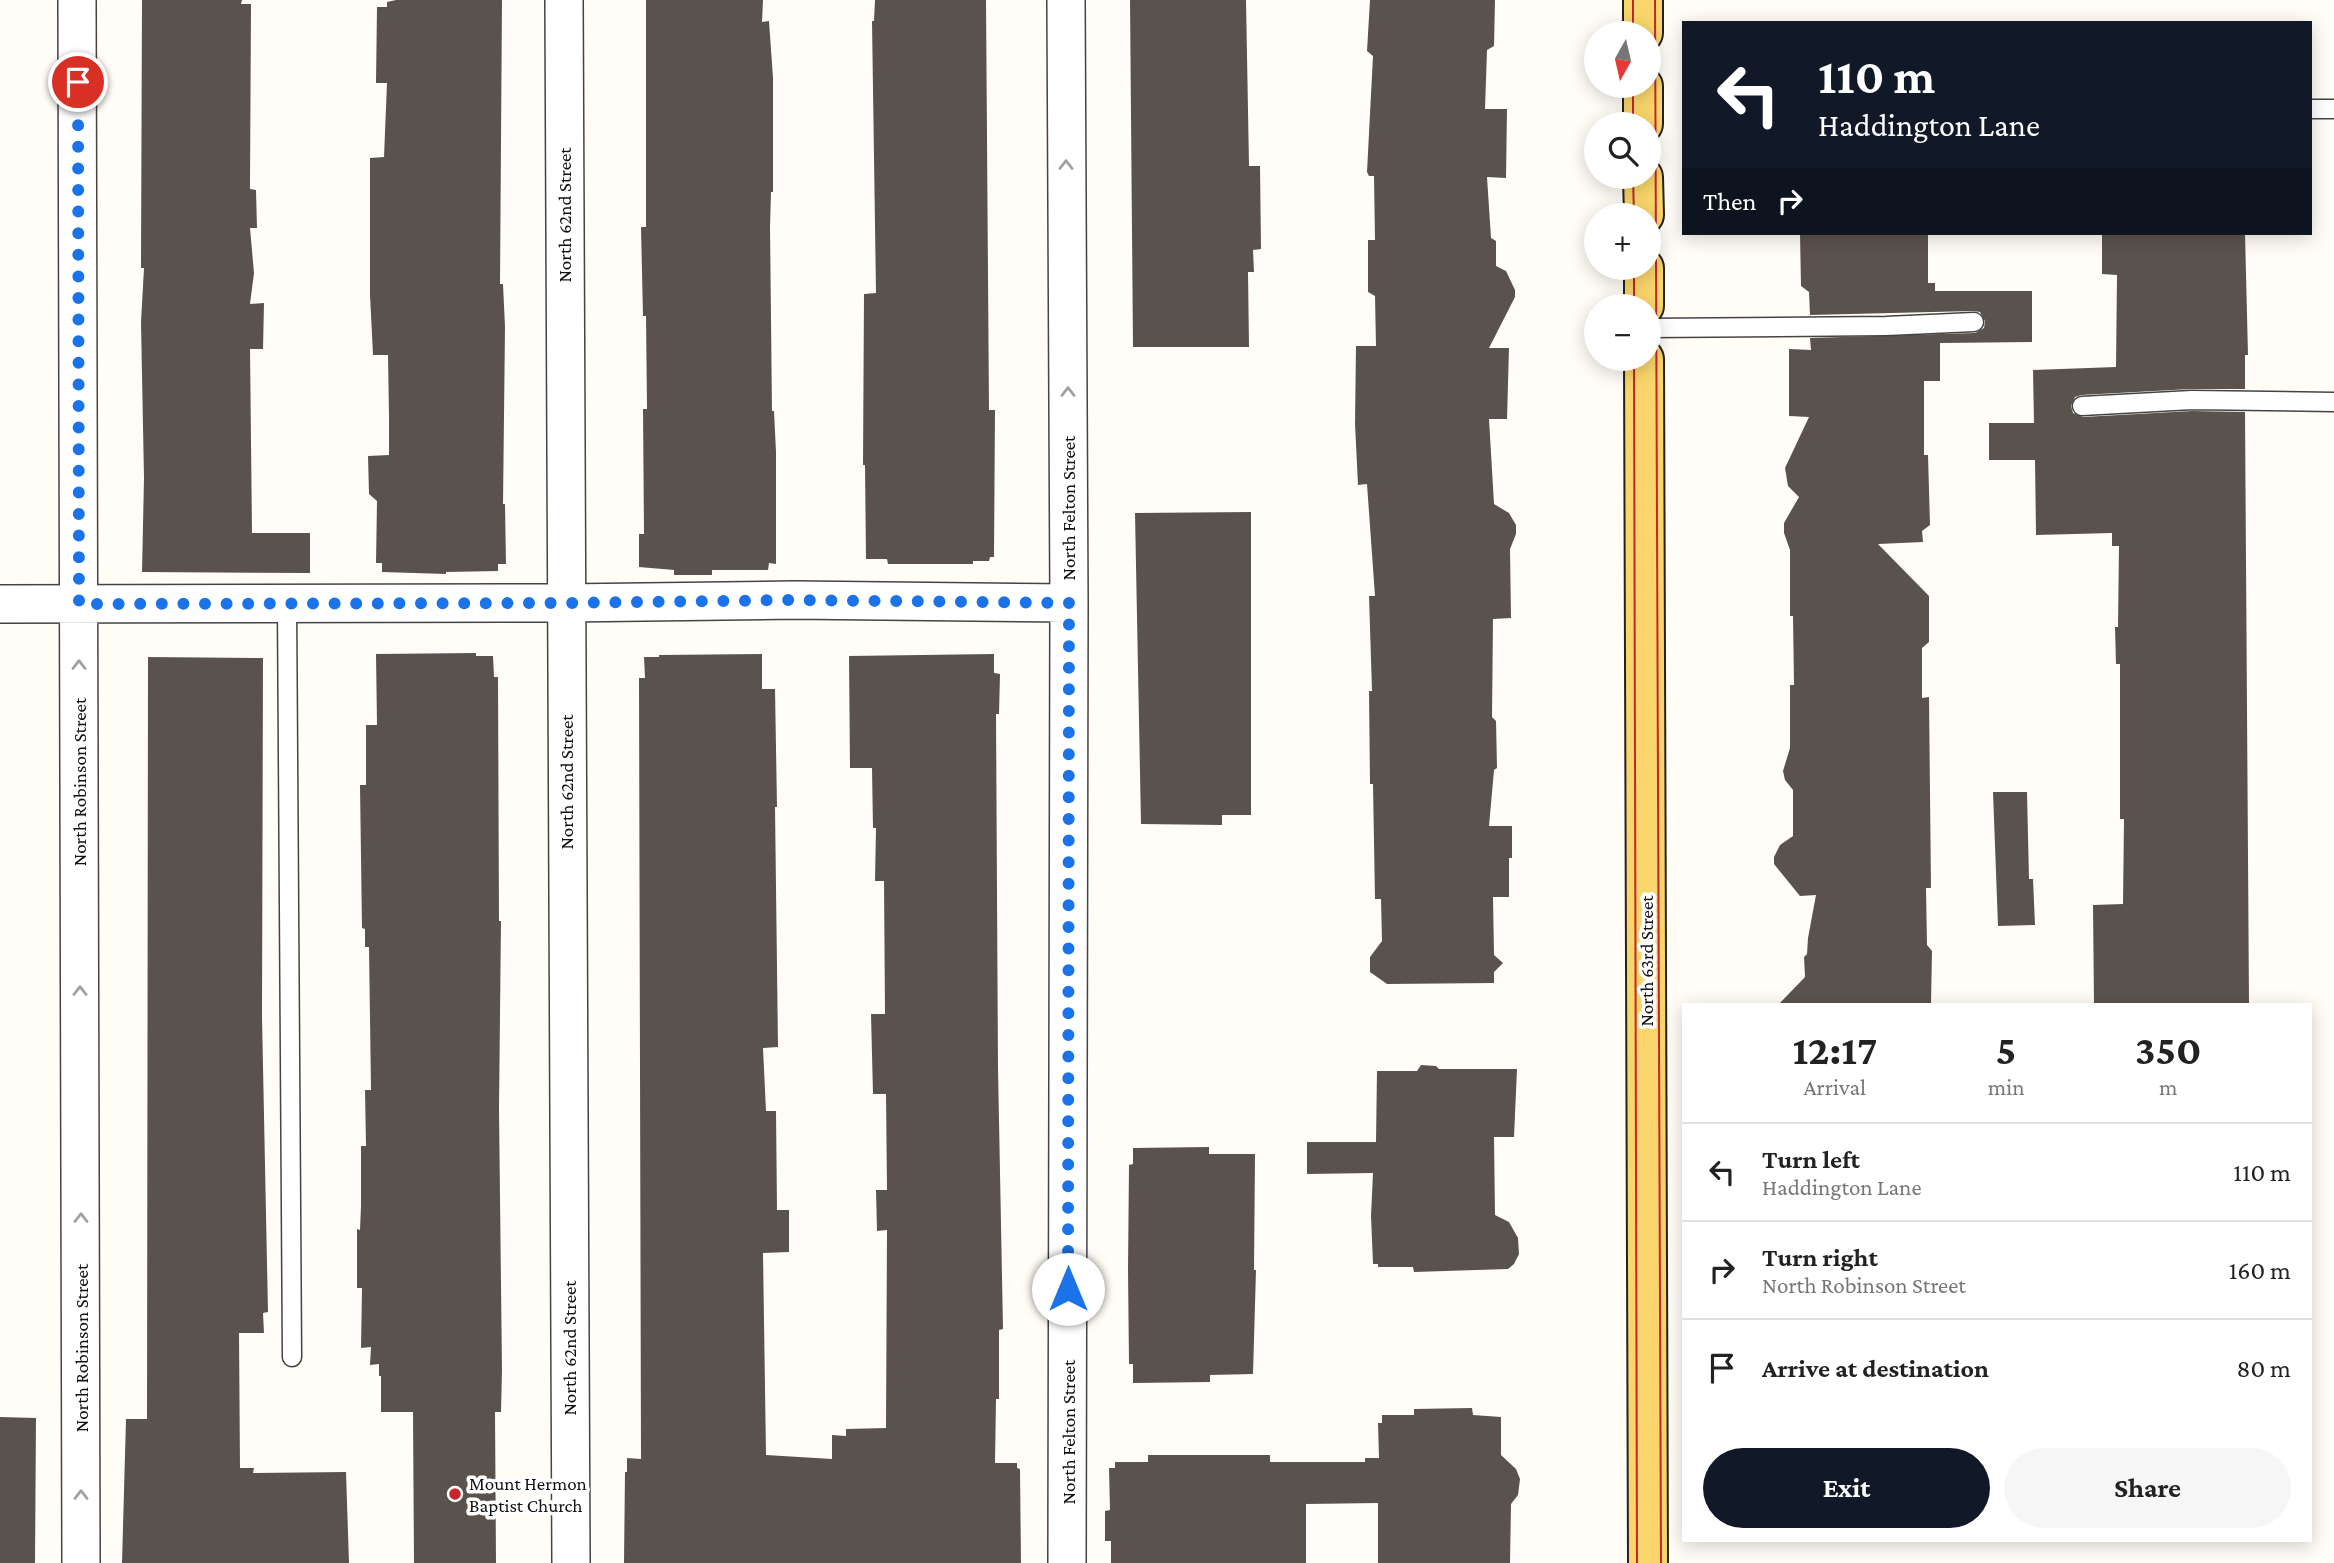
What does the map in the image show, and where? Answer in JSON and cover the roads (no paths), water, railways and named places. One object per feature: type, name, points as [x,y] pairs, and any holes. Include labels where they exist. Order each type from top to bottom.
[{"type":"main road","points":[[1643,0],[1643,21]]},
{"type":"main road","name":"North 63rd Street","points":[[1644,371],[1648,1563]]},
{"type":"street","name":"North Robinson Street","points":[[77,0],[82,1563]]},
{"type":"street","name":"North 62nd Street","points":[[564,0],[571,1563]]},
{"type":"street","name":"North Felton Street","points":[[1066,0],[1069,603],[1067,1563]]},
{"type":"street","points":[[0,604],[794,600],[1069,603]]},
{"type":"lane","points":[[2312,109],[2334,109]]},
{"type":"lane","points":[[1661,328],[1886,326],[1974,322]]},
{"type":"lane","points":[[2082,406],[2192,400],[2334,402]]},
{"type":"lane","points":[[287,603],[292,1357]]},
{"type":"tram line","points":[[1633,0],[1633,21]]},
{"type":"tram line","points":[[1655,0],[1661,1563]]},
{"type":"tram line","points":[[1633,98],[1633,112]]},
{"type":"tram line","points":[[1633,189],[1634,203]]},
{"type":"tram line","points":[[1634,280],[1634,294]]},
{"type":"tram line","points":[[1634,371],[1637,1563]]},
{"type":"place","name":"Mount Hermon Baptist Church","points":[[455,1494]]}]
